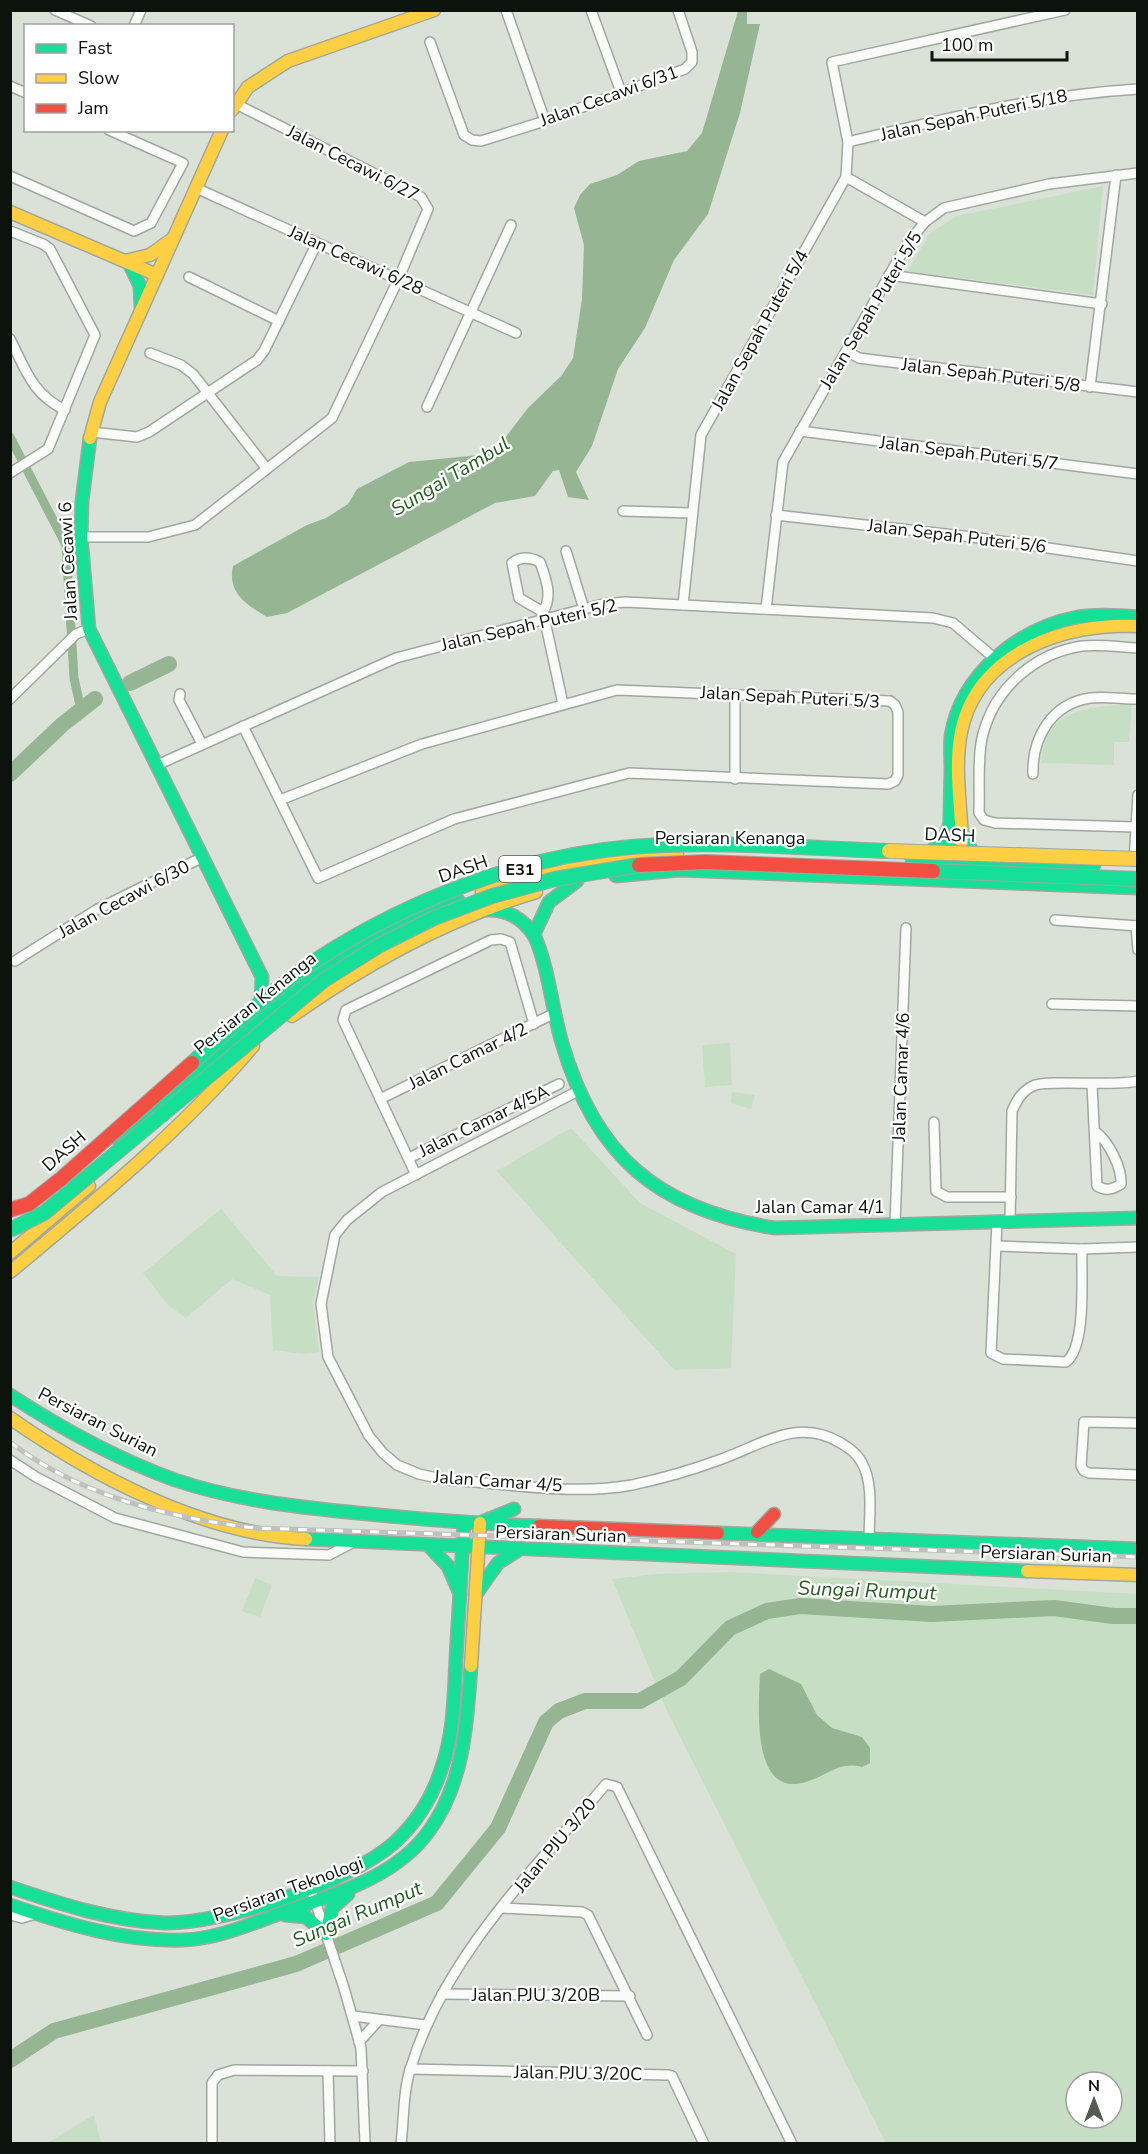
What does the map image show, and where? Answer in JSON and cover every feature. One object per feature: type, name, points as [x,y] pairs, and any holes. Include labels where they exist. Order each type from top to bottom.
[{"type":"main road","points":[[234,107],[248,87],[288,61],[434,10]]},
{"type":"main road","name":"Jalan Cecawi 6","points":[[221,132],[106,386],[91,432],[84,473],[81,537],[89,629],[262,977]]},
{"type":"main road","points":[[10,212],[157,275]]},
{"type":"main road","points":[[127,262],[156,253],[176,232]]},
{"type":"main road","points":[[127,262],[140,286],[139,314]]},
{"type":"main road","points":[[956,864],[961,732],[977,695],[998,661],[1013,642],[1041,628],[1072,619],[1098,615],[1137,616]]},
{"type":"main road","points":[[998,661],[1059,633],[1098,624],[1137,626]]},
{"type":"main road","points":[[857,857],[928,853],[939,848],[956,829]]},
{"type":"main road","points":[[956,829],[972,851],[1029,864]]},
{"type":"main road","name":"DASH","points":[[10,1210],[29,1204],[62,1178],[250,1011],[317,960],[372,927],[424,901],[485,879],[557,859],[630,847],[726,845],[1137,868]]},
{"type":"main road","name":"Persiaran Kenanga","points":[[10,1234],[312,978],[357,947],[423,913],[515,880],[573,866],[690,853],[857,857],[956,864],[1137,868]]},
{"type":"main road","name":"DASH","points":[[10,1230],[44,1213],[324,980],[380,945],[434,918],[492,897],[555,879],[623,867],[705,862],[1137,868]]},
{"type":"main road","points":[[782,873],[856,871],[936,873],[956,864]]},
{"type":"main road","points":[[956,864],[970,875],[1082,880],[1121,887]]},
{"type":"main road","name":"Persiaran Kenanga","points":[[10,1253],[253,1046],[309,1004],[370,964],[442,927],[482,910],[577,881],[679,870],[1137,888]]},
{"type":"main road","points":[[482,910],[495,909],[510,912],[534,934],[547,902],[557,892],[577,881]]},
{"type":"main road","name":"Jalan Camar 4/1","points":[[534,934],[578,1091],[603,1137],[634,1170],[665,1194],[695,1209],[730,1221],[775,1228],[1137,1218]]},
{"type":"main road","points":[[255,1025],[262,1002],[262,977],[285,985],[312,978]]},
{"type":"main road","points":[[10,1272],[133,1169],[228,1078],[253,1046]]},
{"type":"main road","points":[[10,1389],[27,1407]]},
{"type":"main road","name":"Persiaran Surian","points":[[10,1395],[27,1407],[113,1454],[176,1480],[267,1504],[464,1523],[757,1532],[869,1540],[1137,1549]]},
{"type":"main road","name":"Persiaran Surian","points":[[10,1418],[38,1438],[160,1501],[243,1530],[277,1538],[478,1549],[1137,1575]]},
{"type":"main road","points":[[480,1523],[514,1509]]},
{"type":"main road","points":[[757,1532],[774,1514]]},
{"type":"main road","name":"Persiaran Teknologi","points":[[10,1905],[89,1929],[162,1940],[209,1936],[267,1918],[313,1895],[360,1869],[402,1838],[418,1818],[436,1785],[452,1730],[464,1523]]},
{"type":"main road","name":"Persiaran Teknologi","points":[[10,1887],[90,1912],[160,1922],[185,1923],[358,1886],[393,1867],[414,1850],[433,1827],[451,1794],[466,1730],[480,1523]]},
{"type":"main road","points":[[427,1545],[441,1554],[451,1567],[460,1594]]},
{"type":"main road","points":[[476,1594],[498,1563],[509,1554],[519,1550]]},
{"type":"main road","points":[[327,1937],[332,1908],[358,1886]]},
{"type":"main road","points":[[267,1918],[297,1914],[306,1917],[327,1937]]},
{"type":"street","points":[[55,10],[86,24]]},
{"type":"street","points":[[135,24],[141,10]]},
{"type":"street","points":[[506,10],[545,121]]},
{"type":"street","points":[[591,10],[621,92]]},
{"type":"street","name":"Jalan Cecawi 6/31","points":[[430,42],[464,135],[472,141],[481,141],[545,121],[689,66],[692,52],[678,10]]},
{"type":"street","name":"Jalan Sepah Puteri 5/4","points":[[683,605],[701,435],[846,177],[848,142],[832,62],[1065,10]]},
{"type":"street","points":[[10,86],[24,92]]},
{"type":"street","name":"Jalan Sepah Puteri 5/18","points":[[848,142],[998,107],[1080,92],[1137,89]]},
{"type":"street","name":"Jalan Cecawi 6/27","points":[[234,107],[426,202],[428,209],[398,280]]},
{"type":"street","points":[[10,176],[134,231],[151,223],[183,163],[113,132]]},
{"type":"street","name":"Jalan Sepah Puteri 5/5","points":[[766,609],[783,462],[907,244],[925,222],[944,208],[977,200],[1049,184],[1137,173]]},
{"type":"street","points":[[1090,387],[1102,304],[1116,175]]},
{"type":"street","points":[[846,177],[925,222]]},
{"type":"street","name":"Jalan Cecawi 6/28","points":[[196,188],[516,333]]},
{"type":"street","points":[[427,407],[511,225]]},
{"type":"street","points":[[10,231],[50,249],[94,332],[48,449],[11,472]]},
{"type":"street","points":[[91,432],[137,437],[257,360],[317,243]]},
{"type":"street","points":[[889,275],[1102,304]]},
{"type":"street","points":[[189,277],[279,321]]},
{"type":"street","points":[[81,537],[148,537],[195,525],[332,418],[398,280]]},
{"type":"street","points":[[10,339],[35,389],[45,400],[64,410]]},
{"type":"street","name":"Jalan Sepah Puteri 5/8","points":[[846,351],[859,358],[1137,392]]},
{"type":"street","points":[[150,353],[181,365],[209,392],[267,469]]},
{"type":"street","name":"Jalan Sepah Puteri 5/7","points":[[800,431],[1137,474]]},
{"type":"street","points":[[623,511],[691,513]]},
{"type":"street","name":"Jalan Sepah Puteri 5/6","points":[[776,515],[972,537],[1137,561]]},
{"type":"street","points":[[566,551],[584,609]]},
{"type":"street","points":[[544,615],[519,598],[512,572],[512,563],[516,560],[533,558],[540,562],[548,591],[548,603],[544,615],[563,704]]},
{"type":"street","name":"Jalan Sepah Puteri 5/2","points":[[157,765],[396,658],[544,615],[626,602],[933,618],[953,622],[998,661]]},
{"type":"street","points":[[10,699],[73,637],[89,629]]},
{"type":"street","points":[[1135,828],[994,823],[984,820],[980,813],[982,736],[996,704],[1014,679],[1051,656],[1082,646],[1137,648]]},
{"type":"street","name":"Jalan Sepah Puteri 5/3","points":[[617,690],[735,695],[890,701],[896,705],[898,712],[898,775],[895,781],[888,784],[629,773],[454,819],[318,878],[280,800],[422,744],[617,690]]},
{"type":"street","points":[[180,694],[179,700],[202,744]]},
{"type":"street","points":[[735,695],[735,778]]},
{"type":"street","points":[[1033,774],[1032,755],[1037,741],[1045,724],[1056,713],[1073,703],[1090,698],[1137,699]]},
{"type":"street","points":[[243,726],[280,800]]},
{"type":"street","points":[[1137,795],[1135,828],[1137,868]]},
{"type":"street","name":"Jalan Cecawi 6/30","points":[[15,961],[96,910],[202,857]]},
{"type":"street","points":[[1055,921],[1136,926],[1137,950]]},
{"type":"street","name":"Jalan Camar 4/6","points":[[895,1225],[906,928]]},
{"type":"street","points":[[416,1175],[343,1020],[346,1010],[491,940],[501,939],[510,942],[534,1024]]},
{"type":"street","points":[[1052,1004],[1137,1006]]},
{"type":"street","name":"Jalan Camar 4/2","points":[[380,1100],[555,1013]]},
{"type":"street","points":[[1082,1249],[1079,1339],[1072,1358],[1066,1362],[1003,1359],[991,1353],[997,1246],[1011,1197],[1012,1111],[1019,1098],[1036,1084],[1092,1085],[1137,1081]]},
{"type":"street","name":"Jalan Camar 4/5A","points":[[408,1158],[560,1084]]},
{"type":"street","points":[[1092,1085],[1097,1186],[1105,1190],[1115,1188],[1121,1184],[1120,1176],[1105,1141],[1096,1132]]},
{"type":"street","name":"Jalan Camar 4/5","points":[[578,1091],[382,1192],[339,1229],[327,1266],[321,1304],[328,1357],[369,1436],[390,1459],[419,1474],[446,1480],[600,1487],[632,1485],[720,1460],[771,1437],[806,1432],[833,1439],[852,1450],[862,1463],[868,1479],[869,1540]]},
{"type":"street","points":[[934,1122],[936,1191],[947,1197],[1011,1197]]},
{"type":"street","points":[[997,1246],[1082,1249],[1137,1247]]},
{"type":"street","points":[[1137,1423],[1084,1422],[1081,1466],[1089,1473],[1137,1475]]},
{"type":"street","points":[[10,1460],[36,1477],[115,1518],[243,1551],[329,1554],[355,1542]]},
{"type":"street","name":"Jalan PJU 3/20","points":[[401,2144],[410,2069],[425,2025],[442,1994],[475,1939],[606,1784],[617,1787],[792,2144]]},
{"type":"street","points":[[313,1895],[353,2016],[359,2042],[363,2071],[365,2144]]},
{"type":"street","points":[[501,1908],[582,1912],[588,1915],[630,1996],[647,2035]]},
{"type":"street","points":[[10,1915],[22,1918],[35,1914]]},
{"type":"street","name":"Jalan PJU 3/20B","points":[[442,1994],[630,1996]]},
{"type":"street","points":[[353,2016],[378,2021],[403,2021],[425,2025]]},
{"type":"street","points":[[359,2042],[378,2021]]},
{"type":"street","name":"Jalan PJU 3/20C","points":[[410,2069],[672,2076],[704,2144]]},
{"type":"street","points":[[212,2144],[212,2083],[219,2075],[234,2070],[363,2071]]},
{"type":"street","points":[[328,2071],[330,2144]]},
{"type":"shaded area","points":[[1103,186],[1093,295],[908,271],[929,234],[957,216]]},
{"type":"shaded area","points":[[1132,704],[1129,742],[1114,742],[1114,765],[1042,763],[1044,745],[1051,731],[1060,721],[1085,709]]},
{"type":"shaded area","points":[[730,1043],[732,1085],[705,1087],[702,1045]]},
{"type":"shaded area","points":[[732,1092],[755,1095],[751,1109],[731,1103]]},
{"type":"shaded area","points":[[571,1128],[640,1203],[736,1254],[731,1368],[674,1370],[497,1171]]},
{"type":"shaded area","points":[[221,1209],[277,1276],[319,1277],[313,1303],[319,1352],[304,1354],[273,1350],[270,1295],[232,1279],[186,1318],[168,1305],[143,1273]]},
{"type":"shaded area","points":[[732,1572],[1137,1594],[1137,2143],[886,2143],[667,1711],[612,1579],[658,1574]]},
{"type":"shaded area","points":[[255,1578],[272,1585],[260,1617],[242,1611]]},
{"type":"shaded area","points":[[94,2115],[101,2143],[47,2143]]},
{"type":"water","points":[[738,11],[747,11],[747,24],[760,24],[740,113],[708,214],[674,260],[645,328],[618,369],[592,446],[576,472],[589,500],[568,497],[559,470],[553,471],[535,496],[495,503],[287,613],[267,617],[252,608],[236,590],[232,575],[233,566],[307,525],[326,518],[348,504],[357,489],[409,462],[489,454],[498,447],[528,408],[562,375],[573,358],[582,299],[584,245],[574,208],[580,195],[590,184],[617,175],[639,161],[687,151],[702,133]]},
{"type":"water","points":[[769,1669],[801,1684],[817,1715],[832,1728],[862,1737],[870,1748],[870,1763],[862,1767],[840,1767],[806,1782],[788,1784],[775,1777],[767,1763],[759,1726],[760,1674]]},
{"type":"waterway","points":[[10,437],[66,545],[74,678],[81,710]]},
{"type":"waterway","name":"Sungai Tambul","points":[[130,683],[169,664]]},
{"type":"waterway","name":"Sungai Tambul","points":[[10,774],[63,724],[95,699]]},
{"type":"waterway","name":"Sungai Rumput","points":[[10,2060],[54,2031],[296,1964],[437,1903],[498,1828],[546,1722],[559,1711],[585,1701],[640,1701],[681,1678],[730,1628],[767,1611],[800,1606],[932,1614],[1054,1608],[1113,1616],[1138,1616]]},
{"type":"railway","points":[[10,1442],[37,1461],[66,1477],[126,1502],[190,1518],[255,1528],[1138,1557]]},
{"type":"traffic: fast","points":[[129,263],[140,286],[141,307]]},
{"type":"traffic: fast","points":[[90,438],[82,501],[81,537],[89,629],[262,977],[261,1007]]},
{"type":"traffic: fast","points":[[949,860],[951,736],[957,714],[980,674],[996,657],[1015,643],[1056,623],[1093,615],[1138,617]]},
{"type":"traffic: fast","points":[[928,853],[942,842],[950,825]]},
{"type":"traffic: fast","points":[[962,833],[972,851],[981,855]]},
{"type":"traffic: fast","points":[[192,1063],[253,1009],[318,959],[390,918],[428,900],[508,871],[590,852],[663,845],[760,845],[889,851]]},
{"type":"traffic: fast","points":[[912,860],[1094,865]]},
{"type":"traffic: fast","points":[[10,1230],[44,1213],[324,980],[380,945],[434,918],[492,896],[555,879],[639,865]]},
{"type":"traffic: fast","points":[[616,876],[679,870],[1138,888]]},
{"type":"traffic: fast","points":[[933,871],[1138,879]]},
{"type":"traffic: fast","points":[[534,934],[549,902],[577,881]]},
{"type":"traffic: fast","points":[[119,1141],[237,1037],[320,974],[364,945],[458,900]]},
{"type":"traffic: fast","points":[[486,910],[501,911],[514,916],[526,925],[535,937],[544,963],[562,1043],[576,1083],[593,1117],[613,1147],[637,1172],[665,1192],[697,1208],[734,1220],[775,1228],[1138,1218]]},
{"type":"traffic: fast","points":[[10,1395],[50,1420],[132,1463],[175,1480],[220,1493],[335,1511],[539,1526]]},
{"type":"traffic: fast","points":[[482,1522],[514,1509]]},
{"type":"traffic: fast","points":[[10,1887],[67,1905],[125,1919],[165,1923],[190,1921],[251,1908],[318,1886],[374,1858],[394,1843],[410,1827],[429,1799],[449,1741],[454,1700],[464,1523]]},
{"type":"traffic: fast","points":[[718,1533],[1138,1549]]},
{"type":"traffic: fast","points":[[306,1539],[1027,1571]]},
{"type":"traffic: fast","points":[[428,1545],[448,1566],[460,1594]]},
{"type":"traffic: fast","points":[[476,1594],[498,1563],[517,1551]]},
{"type":"traffic: fast","points":[[10,1905],[52,1919],[117,1935],[161,1940],[195,1939],[219,1935],[339,1893],[380,1874],[415,1848],[429,1831],[450,1793],[462,1752],[471,1666]]},
{"type":"traffic: fast","points":[[285,1915],[306,1917],[326,1934],[332,1908],[348,1894]]},
{"type":"traffic: slow","points":[[234,107],[248,87],[288,61],[434,10]]},
{"type":"traffic: slow","points":[[90,438],[100,402],[221,132]]},
{"type":"traffic: slow","points":[[10,212],[157,275]]},
{"type":"traffic: slow","points":[[125,261],[150,255],[171,240]]},
{"type":"traffic: slow","points":[[962,842],[958,773],[959,745],[970,704],[985,681],[1005,662],[1028,648],[1055,637],[1110,626],[1138,626]]},
{"type":"traffic: slow","points":[[889,851],[1138,859]]},
{"type":"traffic: slow","points":[[482,892],[578,865],[677,854]]},
{"type":"traffic: slow","points":[[292,1016],[379,960],[409,944],[471,915],[536,892]]},
{"type":"traffic: slow","points":[[10,1272],[167,1136],[253,1046]]},
{"type":"traffic: slow","points":[[10,1253],[89,1186]]},
{"type":"traffic: slow","points":[[10,1418],[77,1461],[150,1498],[189,1514],[267,1535],[306,1539]]},
{"type":"traffic: slow","points":[[471,1666],[480,1523]]},
{"type":"traffic: slow","points":[[1027,1571],[1138,1575]]},
{"type":"traffic: jam","points":[[639,865],[705,862],[933,871]]},
{"type":"traffic: jam","points":[[10,1210],[29,1204],[62,1178],[192,1063]]},
{"type":"traffic: jam","points":[[757,1532],[774,1514]]},
{"type":"traffic: jam","points":[[539,1526],[718,1533]]}]
